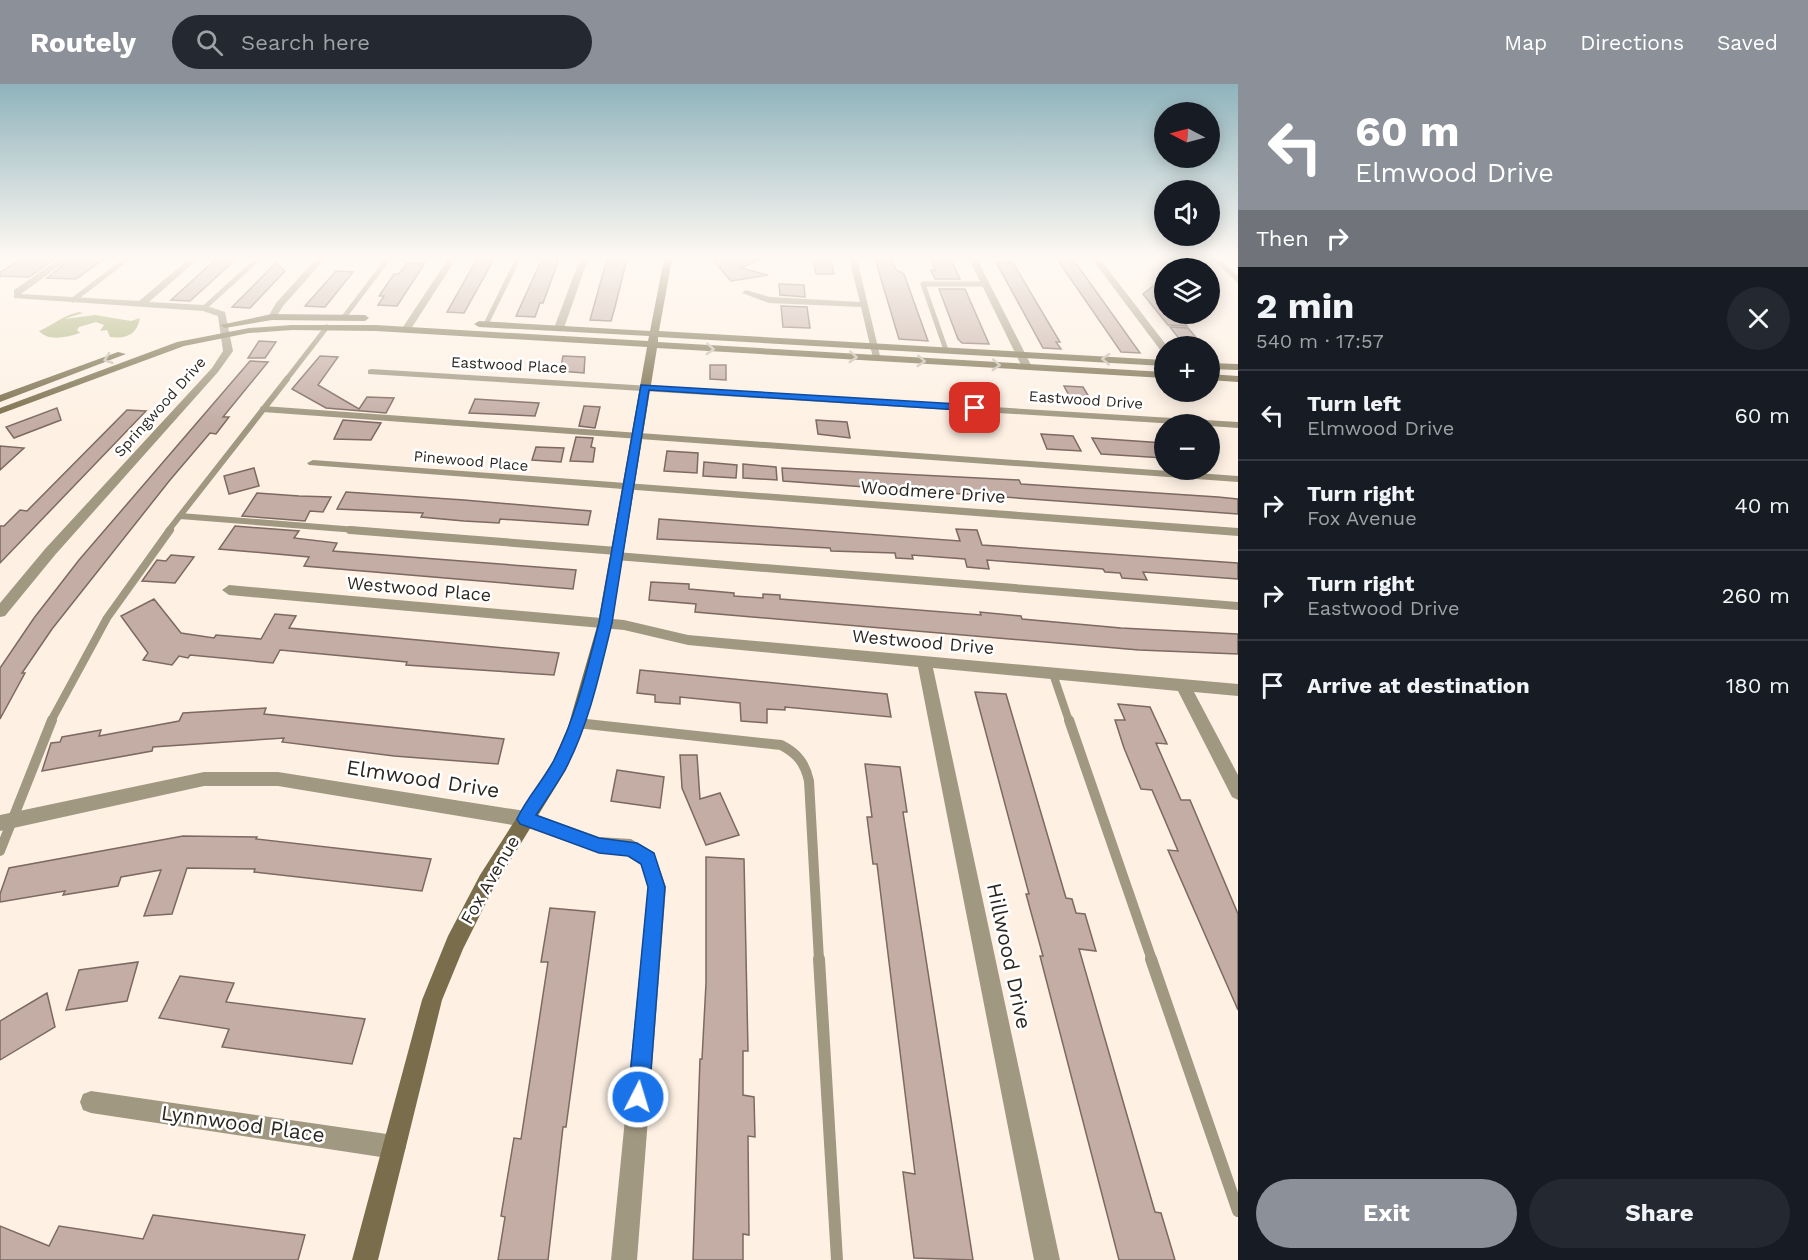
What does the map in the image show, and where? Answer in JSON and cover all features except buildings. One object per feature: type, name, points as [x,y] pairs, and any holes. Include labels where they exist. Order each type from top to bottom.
[{"type":"main road","name":"Fox Avenue","points":[[365,1260],[432,1000],[455,943],[486,881],[560,765],[577,723],[605,623],[626,489],[658,314]]},
{"type":"main road","points":[[0,411],[55,393],[151,354],[225,329],[272,317],[344,317],[559,328],[653,339],[878,358],[1154,374]]},
{"type":"main road","points":[[0,399],[163,339],[225,329],[327,327],[875,346],[1154,362]]},
{"type":"main road","points":[[1220,366],[1238,367]]},
{"type":"main road","points":[[1220,378],[1238,379]]},
{"type":"street","points":[[222,314],[225,329]]},
{"type":"street","points":[[406,330],[417,314]]},
{"type":"street","points":[[559,328],[564,314]]},
{"type":"street","points":[[867,314],[878,358]]},
{"type":"street","points":[[1001,314],[1027,367]]},
{"type":"street","points":[[1137,314],[1154,336]]},
{"type":"street","name":"Springwood Drive","points":[[0,612],[58,543],[215,369],[228,351],[225,329]]},
{"type":"street","name":"Eastwood Place","points":[[371,372],[644,387]]},
{"type":"street","name":"Eastwood Drive","points":[[644,387],[1238,425]]},
{"type":"street","name":"Pinewood Place","points":[[313,463],[626,489]]},
{"type":"street","name":"Woodmere Drive","points":[[626,489],[695,491],[1238,532]]},
{"type":"street","name":"Westwood Place","points":[[229,590],[605,623]]},
{"type":"street","name":"Westwood Drive","points":[[605,623],[624,625],[688,640],[1185,687],[1238,690]]},
{"type":"street","name":"Hillwood Drive","points":[[924,661],[1047,1260]]},
{"type":"street","points":[[1185,687],[1238,792]]},
{"type":"street","name":"Elmwood Drive","points":[[5,822],[204,779],[239,777],[278,779],[525,819],[599,845],[631,849],[648,859],[657,887],[624,1260]]},
{"type":"street","name":"Lynnwood Place","points":[[91,1102],[394,1147]]},
{"type":"lane","points":[[486,324],[491,314]]},
{"type":"lane","points":[[933,314],[946,350]]},
{"type":"lane","points":[[0,851],[5,822],[36,753],[77,669],[118,600],[180,516],[327,327]]},
{"type":"lane","points":[[263,409],[1238,479]]},
{"type":"lane","points":[[180,516],[1238,606]]},
{"type":"lane","points":[[1053,674],[1238,1211]]},
{"type":"lane","points":[[577,723],[782,745],[798,754],[806,766],[809,781],[837,1260]]},
{"type":"shaded area","points":[[80,314],[64,319],[95,315],[131,321],[140,318],[139,324],[130,335],[121,337],[110,337],[107,330],[100,331],[104,325],[96,322],[79,327],[77,330],[80,333],[64,337],[48,337],[39,331],[68,316]]},
{"type":"route","points":[[638,1097],[657,887],[648,859],[631,849],[599,845],[525,819],[560,765],[576,727],[597,656],[605,623],[644,387],[975,408]]}]
